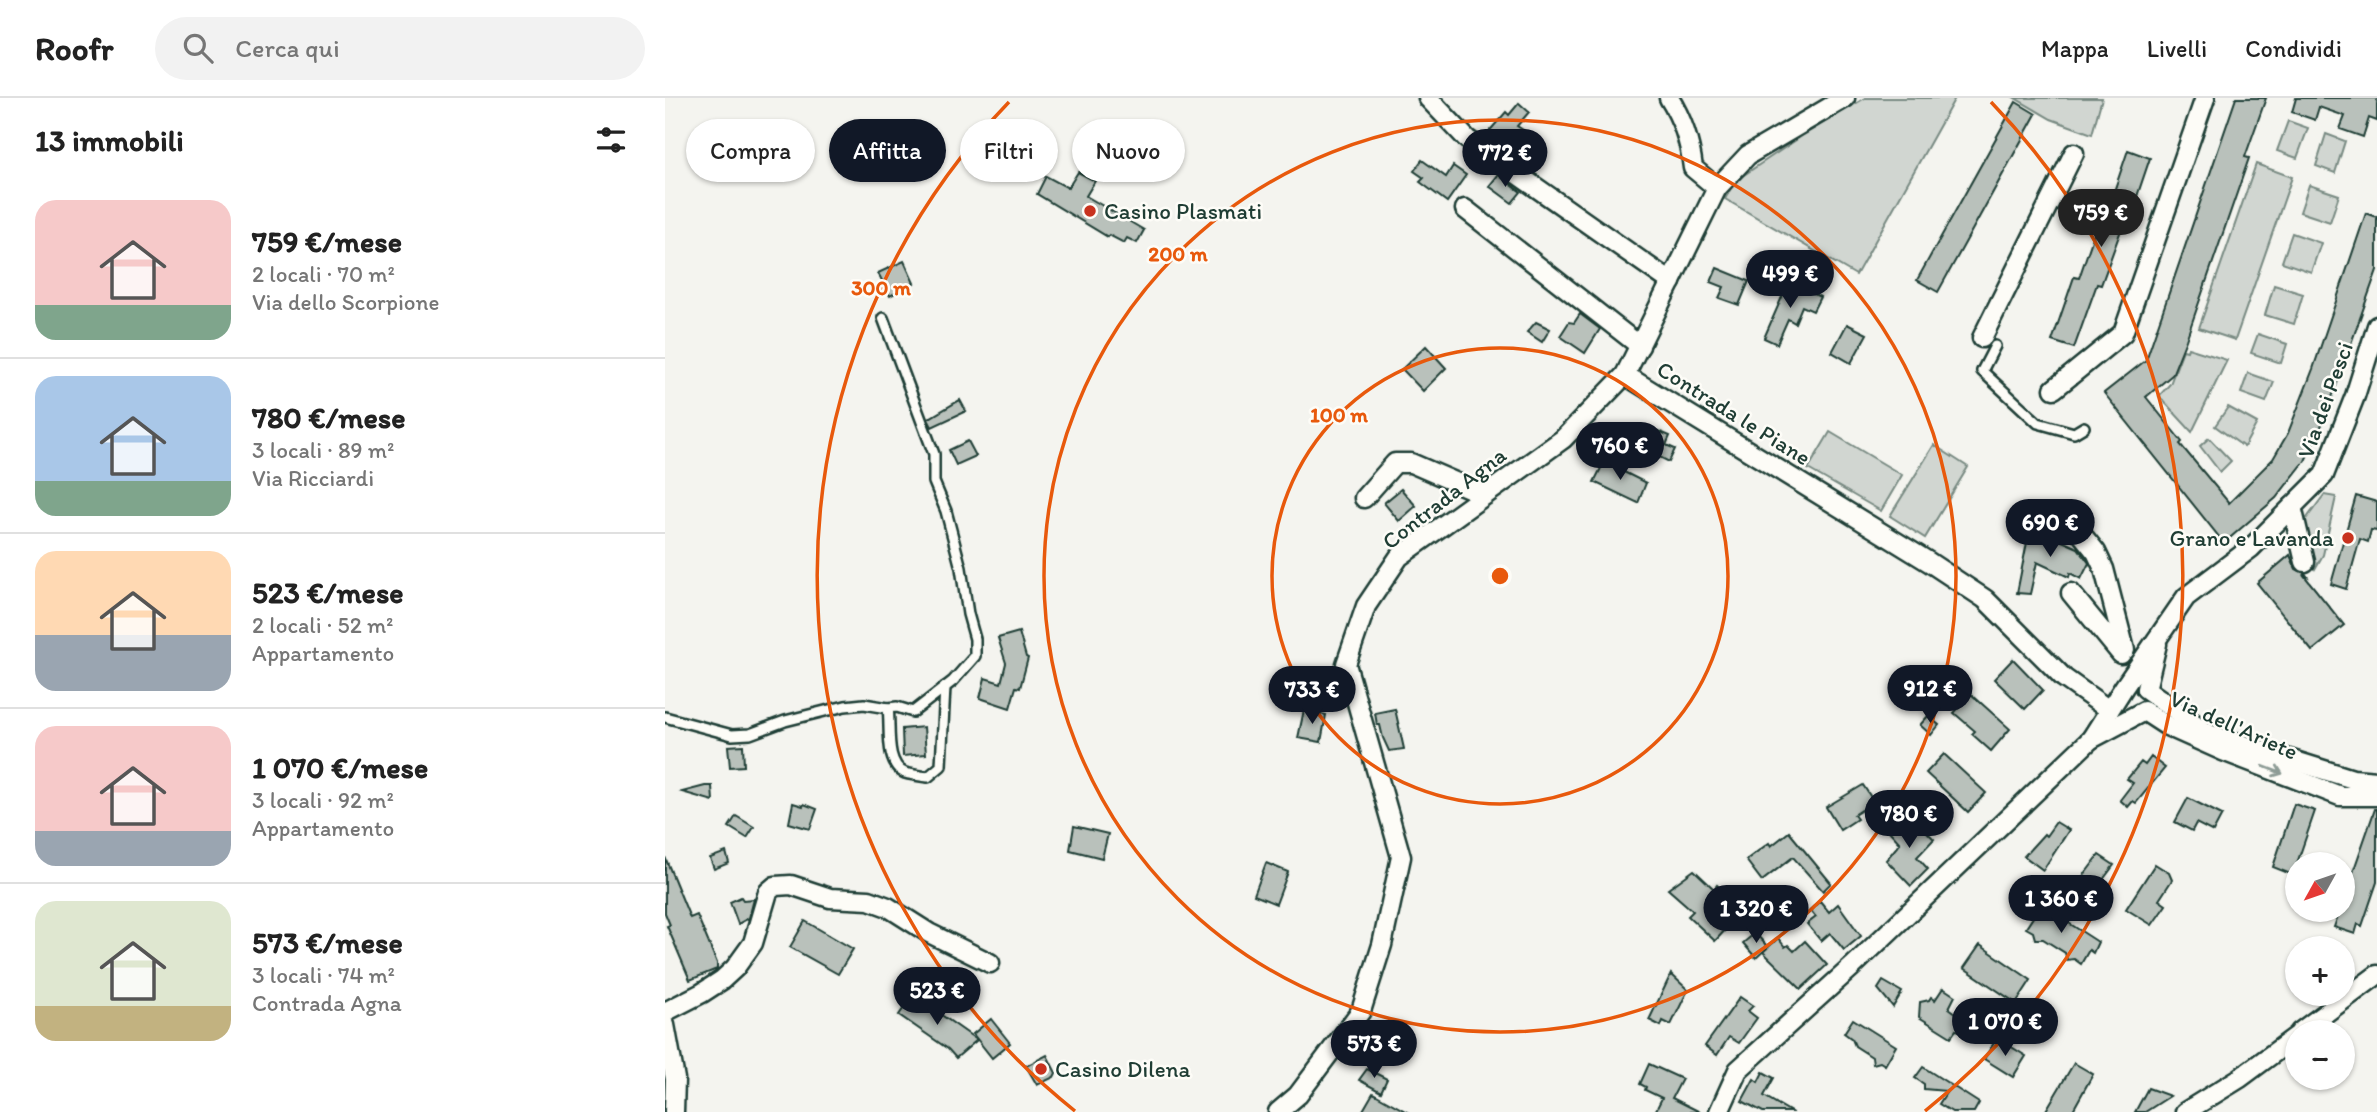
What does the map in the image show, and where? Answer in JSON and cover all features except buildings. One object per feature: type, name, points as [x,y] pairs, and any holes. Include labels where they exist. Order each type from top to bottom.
[{"type":"street","points":[[1429,98],[1467,139],[1671,282]]},
{"type":"street","points":[[1669,98],[1691,144],[1693,168],[1717,188]]},
{"type":"street","points":[[2054,389],[2123,333],[2205,98]]},
{"type":"street","name":"Contrada le Piane","points":[[1838,100],[1748,155],[1717,188],[1625,375],[1985,599],[2064,678],[2109,710]]},
{"type":"street","points":[[1989,342],[2074,153]]},
{"type":"street","points":[[1465,209],[1640,346]]},
{"type":"street","name":"Via dei Pesci","points":[[2160,634],[2186,597],[2251,548],[2324,475],[2355,396],[2377,326]]},
{"type":"street","name":"Contrada Agna","points":[[1278,1112],[1298,1094],[1361,1011],[1382,945],[1401,857],[1346,664],[1366,606],[1399,557],[1563,439],[1625,375]]},
{"type":"street","points":[[1364,498],[1395,463],[1411,463],[1485,495]]},
{"type":"street","points":[[2292,507],[2305,562]]},
{"type":"street","points":[[2071,593],[2123,652],[2104,569],[2096,552],[2079,531]]},
{"type":"street","points":[[1719,1112],[1738,1070],[1853,966],[2091,739],[2160,634]]},
{"type":"street","name":"Via dell'Ariete","points":[[2160,634],[2146,689],[2209,734],[2353,779],[2377,781]]},
{"type":"street","points":[[2135,683],[2146,689],[2150,700],[2144,711],[2133,715],[2122,709],[2118,698],[2123,687],[2135,683]]},
{"type":"street","name":"Via dell'Ariete","points":[[2091,739],[2144,711],[2167,726],[2223,751],[2340,796],[2377,796]]},
{"type":"street","points":[[665,1012],[702,993],[736,968],[753,943],[768,892],[775,886],[791,885],[830,898],[869,900],[888,907],[929,933],[990,962]]},
{"type":"street","points":[[2317,1020],[2377,974]]},
{"type":"street","points":[[665,1025],[675,1079],[674,1112]]},
{"type":"street","points":[[2185,1112],[2241,1078],[2285,1045]]},
{"type":"lane","points":[[665,717],[732,735],[750,734],[785,721],[845,706],[897,707],[913,712],[967,668],[975,656],[975,639],[961,568],[946,511],[934,482],[934,454],[883,318]]},
{"type":"lane","points":[[1989,342],[1982,371],[2038,423],[2074,433],[2084,427]]},
{"type":"lane","points":[[888,708],[892,756],[896,767],[904,772],[928,777],[941,766],[945,687]]},
{"type":"shaded area","points":[[1865,98],[1955,98],[1856,275],[1725,199],[1735,181]]},
{"type":"shaded area","points":[[2015,98],[2102,98],[2092,134],[2051,119]]},
{"type":"shaded area","points":[[2288,121],[2308,128],[2297,158],[2277,151]]},
{"type":"shaded area","points":[[2326,134],[2345,141],[2335,173],[2316,166]]},
{"type":"shaded area","points":[[2256,164],[2292,177],[2235,340],[2199,328]]},
{"type":"shaded area","points":[[2309,185],[2339,195],[2330,222],[2300,212]]},
{"type":"shaded area","points":[[2292,233],[2321,243],[2311,272],[2282,262]]},
{"type":"shaded area","points":[[2274,285],[2303,294],[2294,324],[2265,315]]},
{"type":"shaded area","points":[[2258,334],[2287,344],[2281,363],[2251,353]]},
{"type":"shaded area","points":[[2188,348],[2227,360],[2192,432],[2159,396],[2170,384],[2183,350],[2187,351]]},
{"type":"shaded area","points":[[2248,373],[2274,382],[2266,402],[2241,393]]},
{"type":"shaded area","points":[[2228,407],[2257,423],[2244,447],[2215,426]]},
{"type":"shaded area","points":[[1830,432],[1902,475],[1881,511],[1808,469]]},
{"type":"shaded area","points":[[2209,438],[2231,461],[2220,472],[2200,446]]},
{"type":"shaded area","points":[[1934,445],[1968,467],[1925,538],[1890,516]]},
{"type":"shaded area","points":[[2324,495],[2336,497],[2323,555],[2315,569],[2310,560],[2304,522]]},
{"type":"place","name":"Casino Plasmati","points":[[1090,211]]},
{"type":"place","name":"Grano e Lavanda","points":[[2348,538]]},
{"type":"place","name":"Casino Dilena","points":[[1041,1069]]}]
